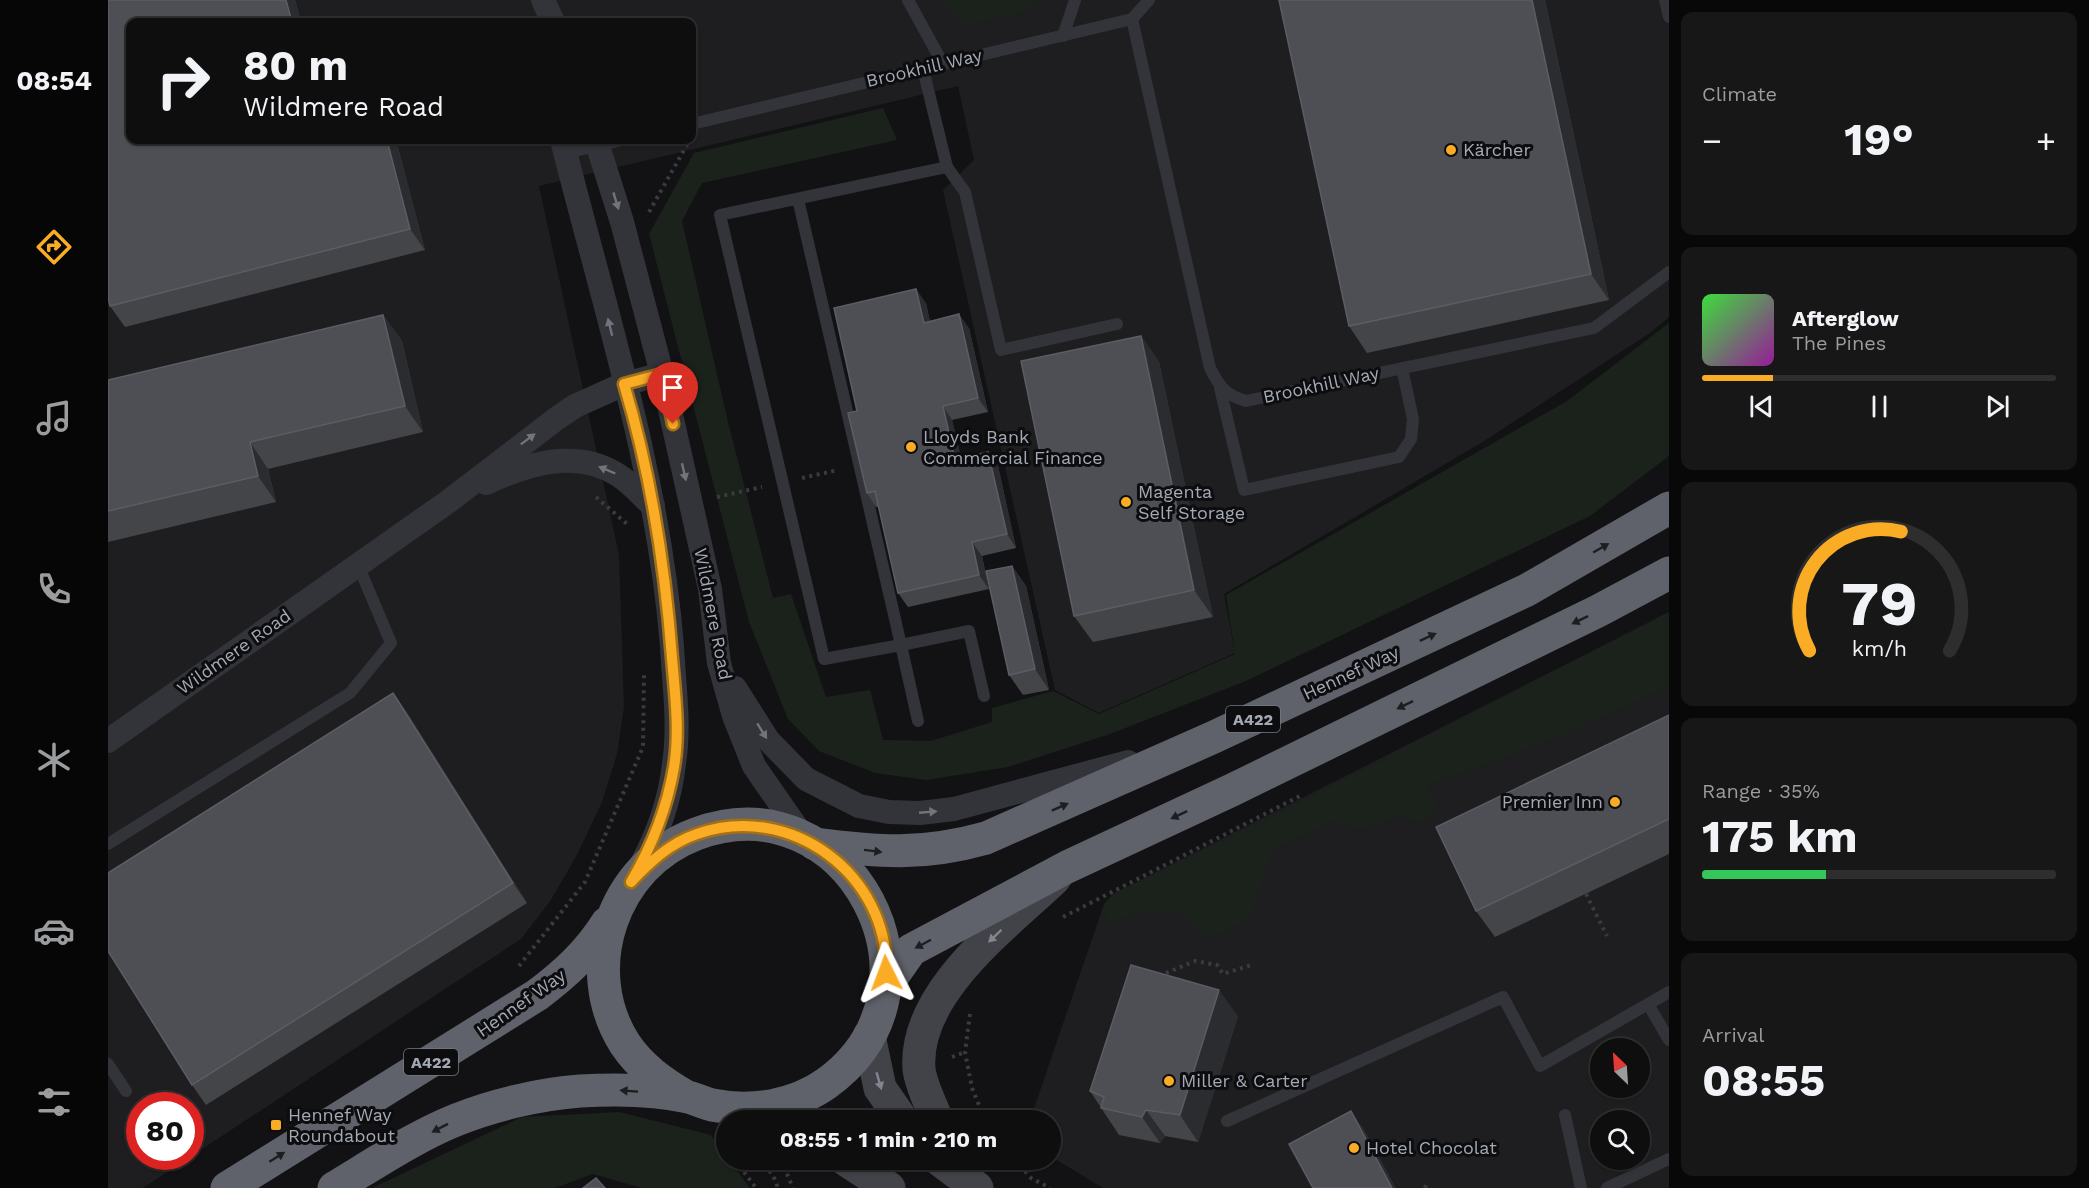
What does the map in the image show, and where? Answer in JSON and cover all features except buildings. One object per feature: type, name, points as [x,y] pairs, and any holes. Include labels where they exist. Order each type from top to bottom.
[{"type":"highway","name":"Hennef Way","points":[[809,841],[886,853],[952,848],[1018,825],[1214,737],[1527,590],[1669,508]]},
{"type":"highway","points":[[885,987],[911,950],[1067,867],[1286,764],[1598,611],[1669,573]]},
{"type":"highway","points":[[746,1110],[710,1105],[687,1097],[663,1084],[642,1066],[625,1044],[613,1020],[605,993],[603,966],[606,939],[614,912],[631,882],[649,862],[672,846],[705,831],[751,825],[778,830],[809,841],[838,860],[851,874],[872,905],[883,940],[886,959],[885,987],[879,1012],[869,1036],[850,1062],[826,1083],[783,1110]]},
{"type":"highway","name":"Hennef Way","points":[[227,1188],[537,995],[556,981],[593,945],[614,912]]},
{"type":"highway","points":[[334,1188],[398,1150],[458,1119],[501,1107],[577,1092],[616,1090],[687,1097]]},
{"type":"street","points":[[530,0],[533,18]]},
{"type":"street","points":[[543,0],[551,18]]},
{"type":"street","name":"Wildmere Road","points":[[598,144],[622,222],[662,374],[710,589],[719,663],[734,716],[754,766],[809,841]]},
{"type":"street","points":[[564,146],[643,451],[660,535],[668,600],[677,738],[670,785],[659,824],[631,882]]},
{"type":"street","name":"Wildmere Road","points":[[108,741],[449,501],[556,419],[584,402],[624,384],[662,374]]},
{"type":"street","name":"Wildmere Road","points":[[449,501],[510,472],[552,460],[587,462],[618,475],[653,506]]},
{"type":"street","points":[[719,663],[768,740],[806,779],[859,806],[889,812],[921,813],[983,803],[1214,737]]},
{"type":"street","points":[[933,1110],[919,1069],[923,1026],[948,981],[1067,867]]},
{"type":"street","points":[[869,1036],[880,1088],[896,1110]]},
{"type":"street","points":[[861,1170],[889,1188]]},
{"type":"lane","points":[[908,0],[943,64]]},
{"type":"lane","points":[[1063,36],[1075,0]]},
{"type":"lane","points":[[1149,0],[1132,19],[1210,368],[1220,388],[1244,490],[1399,457],[1411,440],[1413,419],[1401,368]]},
{"type":"lane","points":[[1665,0],[1669,17]]},
{"type":"lane","name":"Brookhill Way","points":[[696,123],[1132,19]]},
{"type":"lane","points":[[923,69],[947,167],[965,192],[1001,350],[1117,324]]},
{"type":"lane","points":[[564,146],[580,144]]},
{"type":"lane","points":[[947,167],[720,215],[824,659],[969,631],[984,696]]},
{"type":"lane","points":[[798,199],[918,721]]},
{"type":"lane","name":"Brookhill Way","points":[[1220,388],[1231,397],[1246,401],[1594,328],[1669,272]]},
{"type":"lane","points":[[108,844],[350,693],[391,643],[358,565]]},
{"type":"lane","points":[[1227,1121],[1503,997],[1540,1066],[1669,992]]},
{"type":"lane","points":[[1648,1004],[1669,1040]]},
{"type":"lane","points":[[108,1064],[126,1091]]},
{"type":"lane","points":[[1565,1115],[1581,1188]]},
{"type":"lane","points":[[1606,1188],[1669,1159]]},
{"type":"path","points":[[696,140],[712,137],[708,120]]},
{"type":"path","points":[[644,219],[688,144]]},
{"type":"path","points":[[593,494],[632,528]]},
{"type":"path","points":[[517,968],[585,882],[612,819],[642,747],[644,670]]},
{"type":"path","points":[[1055,921],[1272,810]]},
{"type":"path","points":[[1586,894],[1607,936]]},
{"type":"path","points":[[1154,978],[1195,961],[1217,965],[1223,974],[1251,965]]},
{"type":"path","points":[[970,1006],[965,1052],[972,1088],[981,1110]]},
{"type":"path","points":[[742,1170],[756,1188]]},
{"type":"path","points":[[768,1170],[778,1188]]},
{"type":"path","points":[[785,1170],[793,1188]]},
{"type":"path","points":[[1024,1170],[1031,1178],[1050,1188]]},
{"type":"shaded area","points":[[108,0],[1669,0],[1669,317],[1650,333],[1481,443],[1224,594],[1235,653],[1099,713],[1055,690],[943,190],[974,160],[958,86],[539,186],[619,555],[624,707],[617,754],[602,802],[578,853],[551,900],[521,939],[204,1148],[204,1092],[126,1092],[126,1170],[170,1170],[143,1188],[108,1188]]},
{"type":"shaded area","points":[[940,0],[1039,0],[1038,3],[1018,14],[965,25]]},
{"type":"shaded area","points":[[883,108],[897,140],[702,183],[682,221],[728,422],[773,598],[791,594],[826,697],[870,690],[883,740],[931,741],[992,722],[992,708],[1053,691],[1099,714],[1235,654],[1226,595],[1567,401],[1669,323],[1669,456],[1590,516],[1246,681],[1110,734],[1008,767],[926,780],[875,773],[819,751],[788,719],[749,622],[649,234],[694,153]]},
{"type":"shaded area","points":[[1669,612],[1669,686],[1554,739],[1426,786],[1439,810],[1424,823],[1402,817],[1357,829],[1334,821],[1272,850],[1249,919],[1210,939],[1181,914],[1144,911],[1106,924],[1104,904],[1113,894],[1267,819]]},
{"type":"shaded area","points":[[1665,614],[1669,617],[1669,1188],[1103,1188],[1061,1163],[1061,1110],[1033,1110],[1104,904],[1113,894]]},
{"type":"shaded area","points":[[619,1112],[711,1135],[716,1142],[716,1170],[736,1170],[750,1188],[642,1188],[593,1174],[555,1188],[372,1188],[522,1117]]},
{"type":"place","name":"Kärcher","points":[[1451,150]]},
{"type":"place","name":"Lloyds Bank Commercial Finance","points":[[911,447]]},
{"type":"place","name":"Magenta Self Storage","points":[[1126,502]]},
{"type":"place","name":"Premier Inn","points":[[1615,802]]},
{"type":"place","name":"Miller & Carter","points":[[1169,1081]]},
{"type":"place","name":"Hennef Way Roundabout","points":[[276,1125]]},
{"type":"place","name":"Hotel Chocolat","points":[[1354,1148]]},
{"type":"route","points":[[673,424],[662,374],[624,384],[643,451],[660,535],[668,600],[677,738],[668,795],[659,824],[648,851],[631,882],[649,862],[672,846],[696,834],[723,827],[751,825],[804,838],[838,860],[857,881],[872,905],[882,931],[886,973]]}]
